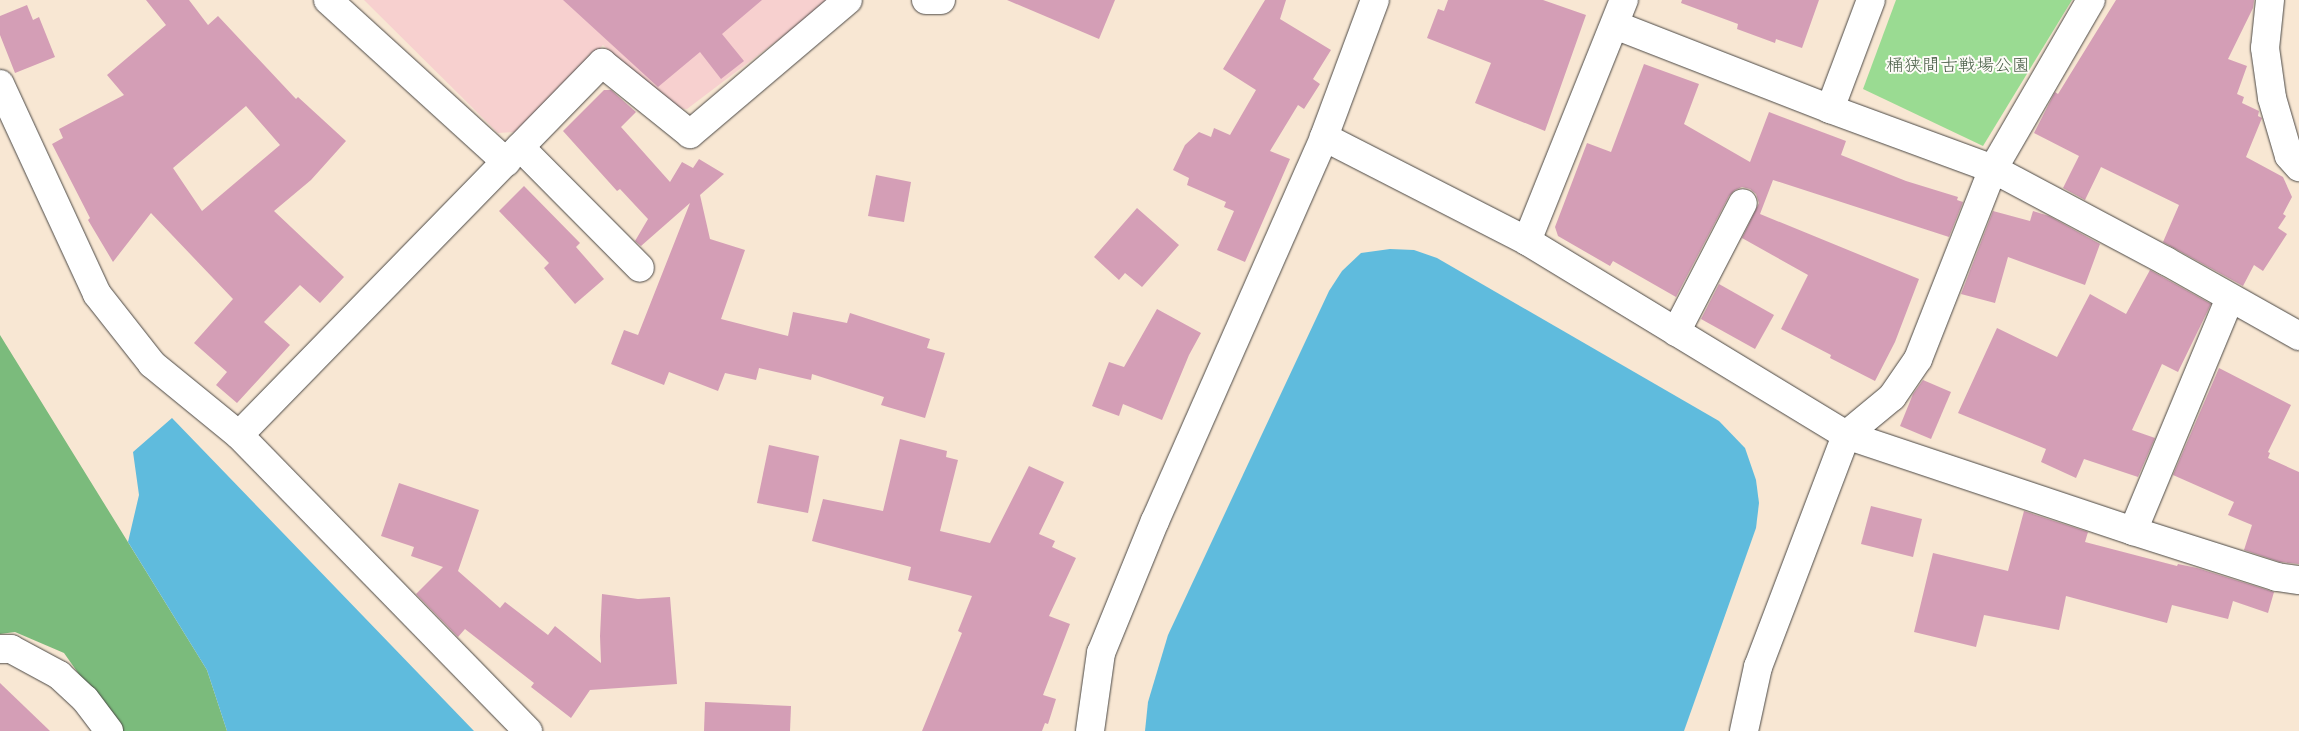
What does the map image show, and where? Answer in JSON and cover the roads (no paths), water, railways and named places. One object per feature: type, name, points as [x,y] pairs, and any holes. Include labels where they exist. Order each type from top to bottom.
[{"type":"street","points":[[328,0],[513,154],[640,268]]},
{"type":"street","points":[[239,435],[602,63],[690,134],[848,0]]},
{"type":"street","points":[[926,0],[941,0]]},
{"type":"street","points":[[1090,731],[1100,653],[1155,520],[1324,137],[1375,0]]},
{"type":"street","points":[[1527,241],[1624,0]]},
{"type":"street","points":[[1830,109],[1871,0]]},
{"type":"street","points":[[1744,731],[1758,667],[1846,435],[1892,397],[1918,359],[1993,169],[2092,0]]},
{"type":"street","points":[[2270,0],[2265,48],[2272,98],[2288,156],[2299,167]]},
{"type":"street","points":[[1615,25],[1830,109],[1993,169],[2299,336]]},
{"type":"street","points":[[0,84],[97,294],[152,364],[239,435],[528,731]]},
{"type":"street","points":[[1324,137],[1527,241],[1846,435],[2133,532],[2277,577],[2299,580]]},
{"type":"street","points":[[1676,332],[1743,203]]},
{"type":"street","points":[[2133,532],[2230,298]]},
{"type":"street","points":[[0,648],[11,649],[59,675],[86,699],[109,731]]},
{"type":"water","points":[[1390,249],[1414,250],[1437,258],[1719,421],[1745,448],[1756,480],[1759,503],[1756,528],[1684,731],[1145,731],[1148,702],[1168,635],[1329,291],[1342,271],[1361,253]]},
{"type":"water","points":[[172,418],[474,731],[227,731],[207,670],[128,542],[139,495],[133,452]]},
{"type":"park label","name":"桶狭間古戦場公園","points":[[1958,64]]}]
